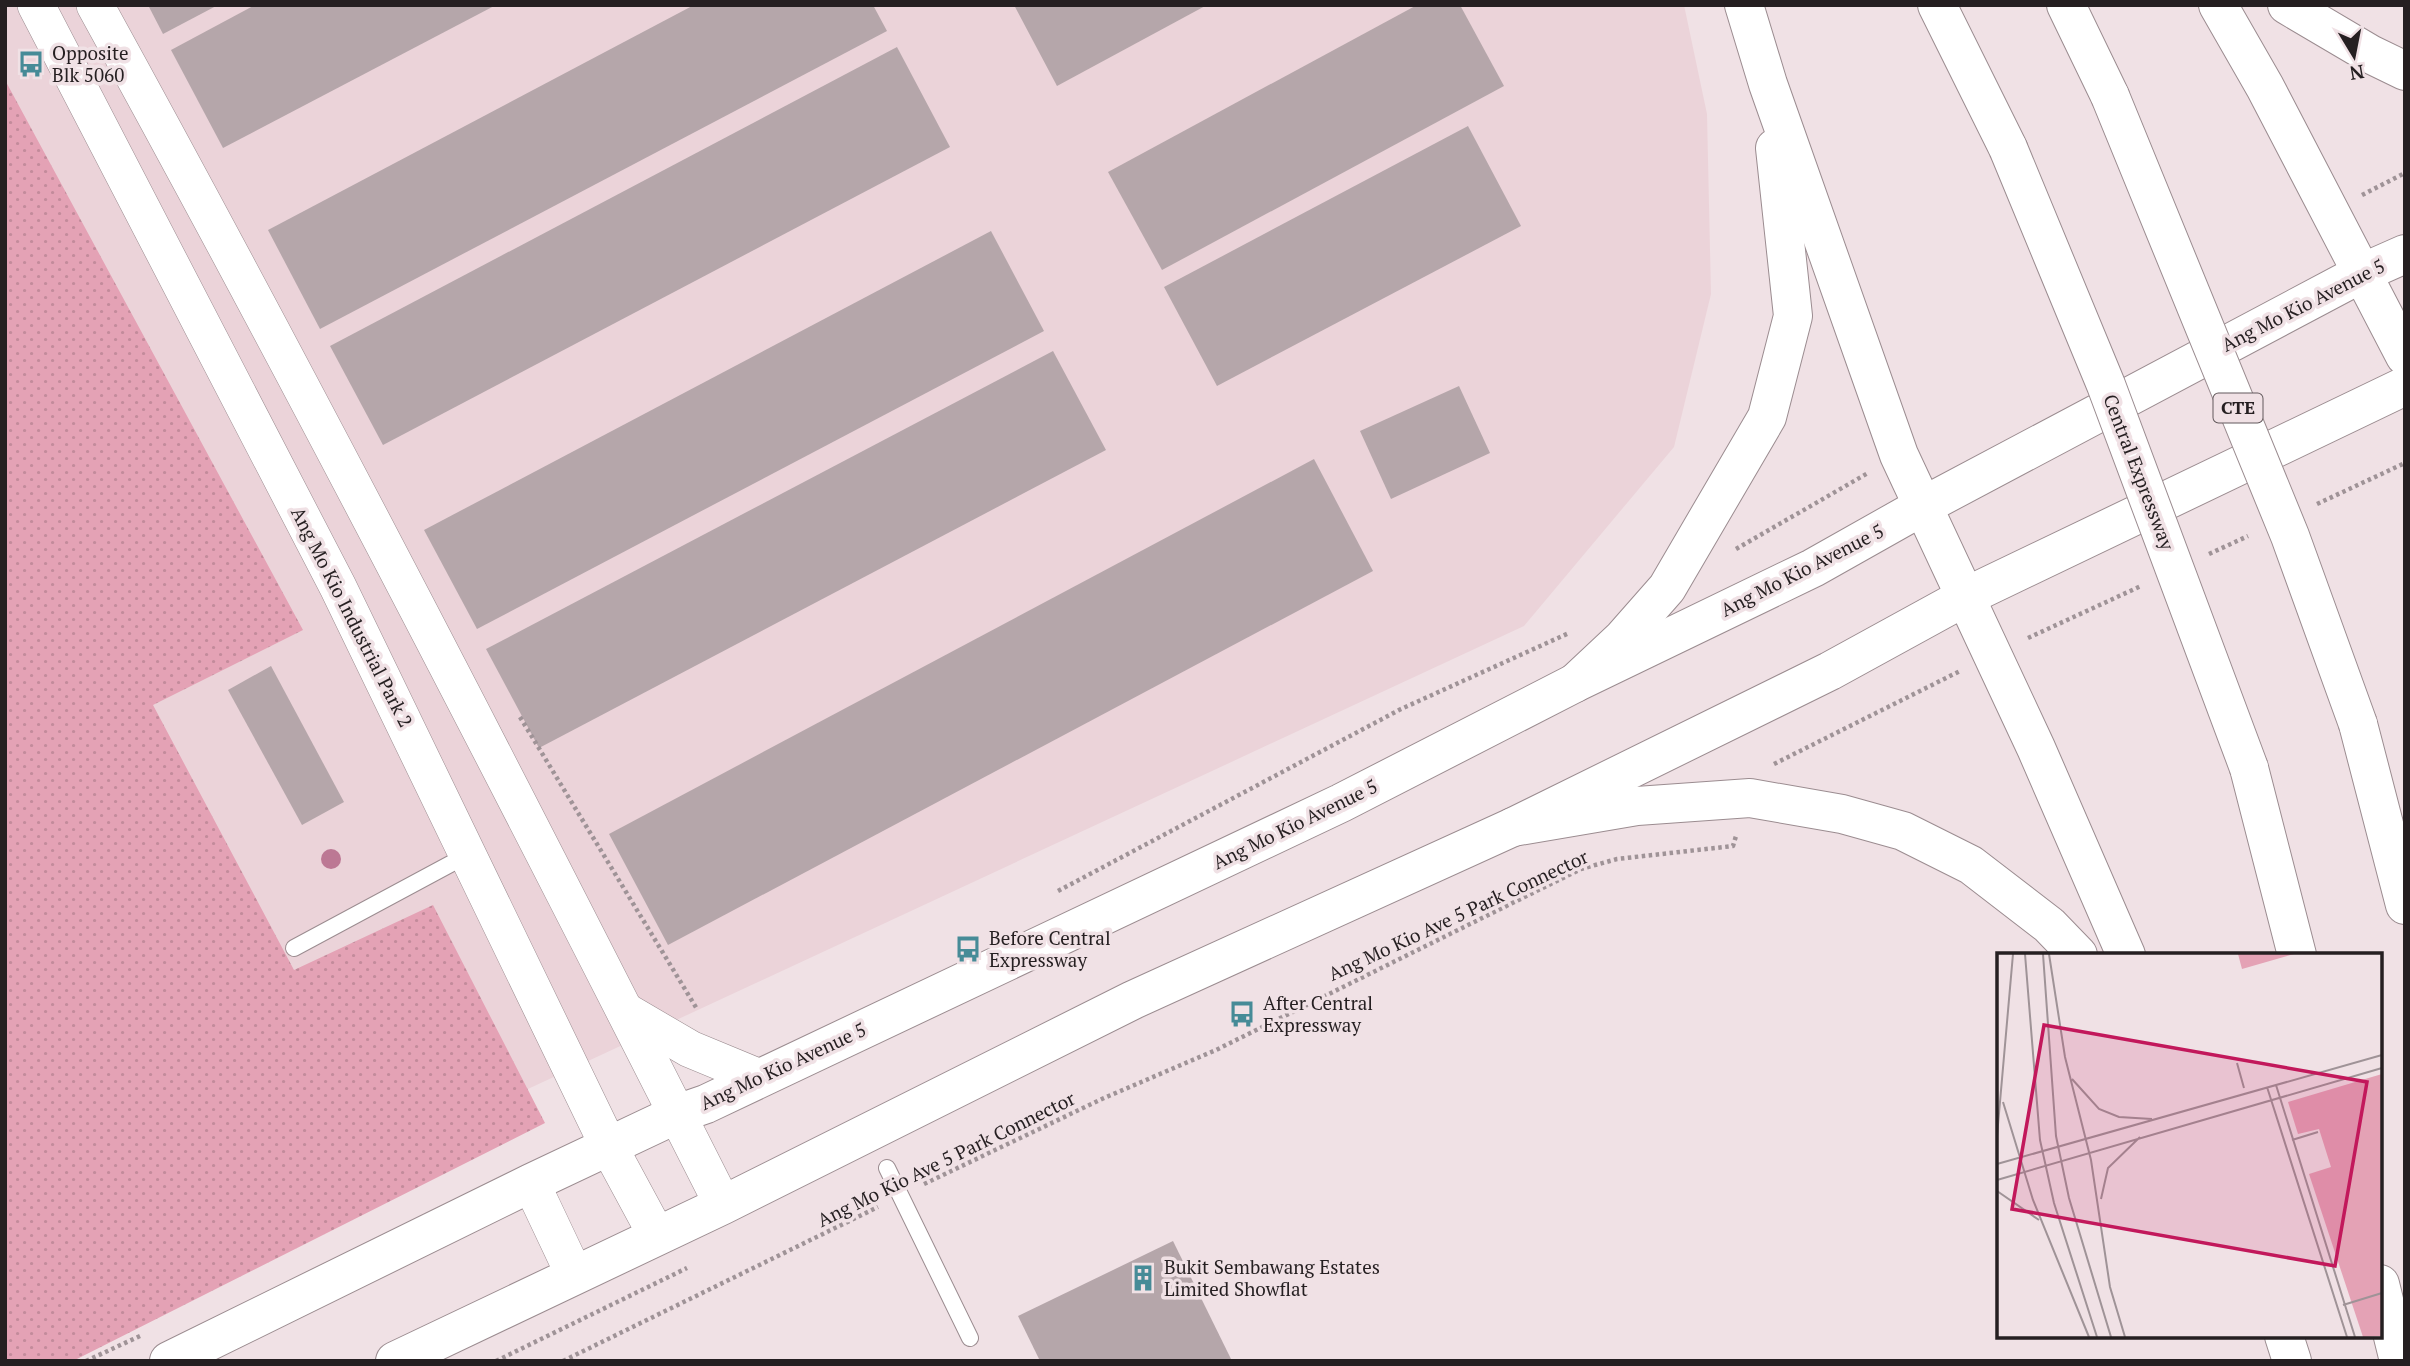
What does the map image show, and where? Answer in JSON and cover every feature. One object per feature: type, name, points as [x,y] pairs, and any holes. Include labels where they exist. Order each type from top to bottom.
[{"type":"main road","points":[[1744,5],[1768,83],[1899,455],[2125,953]]},
{"type":"main road","name":"Central Expressway","points":[[1937,5],[2008,148],[2106,385],[2249,768],[2296,953]]},
{"type":"main road","name":"CTE","points":[[2066,5],[2110,96],[2290,536],[2358,724],[2405,905]]},
{"type":"main road","points":[[2218,5],[2265,87],[2405,356]]},
{"type":"main road","points":[[2287,5],[2370,54],[2405,71]]},
{"type":"main road","points":[[1575,683],[1623,638],[1667,588],[1767,417],[1793,316],[1768,83]]},
{"type":"main road","name":"Ang Mo Kio Avenue 5","points":[[169,1361],[531,1183],[677,1114],[706,1104],[1341,803],[1575,683],[1813,568],[1923,506],[2362,273],[2405,254]]},
{"type":"main road","points":[[395,1361],[656,1234],[723,1205],[1122,1006],[1513,827],[1830,671],[1965,597],[2405,386]]},
{"type":"main road","points":[[1513,827],[1637,806],[1750,798],[1842,814],[1903,831],[1971,865],[2049,925],[2076,953]]},
{"type":"main road","points":[[2382,1292],[2399,1361]]},
{"type":"main road","points":[[2285,1338],[2292,1361]]},
{"type":"street","name":"Ang Mo Kio Industrial Park 2","points":[[36,5],[331,574],[609,1147],[656,1234]]},
{"type":"street","points":[[96,5],[212,217],[525,813],[723,1205]]},
{"type":"street","points":[[625,1011],[699,1054],[760,1078]]},
{"type":"street","points":[[531,1183],[574,1274]]},
{"type":"lane","points":[[294,948],[469,854]]},
{"type":"lane","points":[[887,1168],[970,1338]]},
{"type":"path","points":[[2330,212],[2405,173]]},
{"type":"path","points":[[1727,554],[1899,455]]},
{"type":"path","points":[[1057,892],[1401,709],[1578,629]]},
{"type":"path","name":"Ang Mo Kio Ave 5 Park Connector","points":[[563,1361],[1104,1098],[1216,1050],[1581,869],[1617,859],[1733,846],[1750,798],[1776,762],[1992,655]]},
{"type":"path","points":[[496,1361],[691,1266]]},
{"type":"shaded area","points":[[5,5],[1684,5],[1707,114],[1711,294],[1674,447],[1524,626],[5,1332]]},
{"type":"shaded area","points":[[5,80],[303,630],[153,705],[294,970],[433,905],[545,1123],[73,1361],[5,1361]]},
{"type":"building","points":[[148,5],[218,5],[163,34]]},
{"type":"building","points":[[255,5],[496,5],[223,148],[171,50]]},
{"type":"building","points":[[694,5],[873,5],[887,31],[320,329],[268,230]]},
{"type":"building","points":[[1014,5],[1207,5],[1057,86]]},
{"type":"building","points":[[1417,5],[1460,5],[1504,86],[1162,270],[1108,172]]},
{"type":"building","points":[[897,47],[950,147],[383,445],[330,346]]},
{"type":"building","points":[[1468,126],[1521,226],[1217,386],[1164,287]]},
{"type":"building","points":[[991,231],[1044,331],[477,629],[424,530]]},
{"type":"building","points":[[1053,351],[1106,450],[539,748],[486,649]]},
{"type":"building","points":[[1459,386],[1490,453],[1391,499],[1360,431]]},
{"type":"building","points":[[1314,459],[1373,571],[668,945],[609,834]]},
{"type":"building","points":[[271,666],[344,802],[302,825],[228,690]]},
{"type":"building","name":"Bukit Sembawang Estates Limited Showflat","points":[[1173,1241],[1232,1361],[1040,1361],[1018,1316]]},
{"type":"place","name":"Opposite Blk 5060","points":[[31,64]]},
{"type":"place","name":"Before Central Expressway","points":[[968,949]]},
{"type":"place","name":"After Central Expressway","points":[[1242,1014]]},
{"type":"place","name":"Bukit Sembawang Estates Limited Showflat","points":[[1143,1278]]}]
